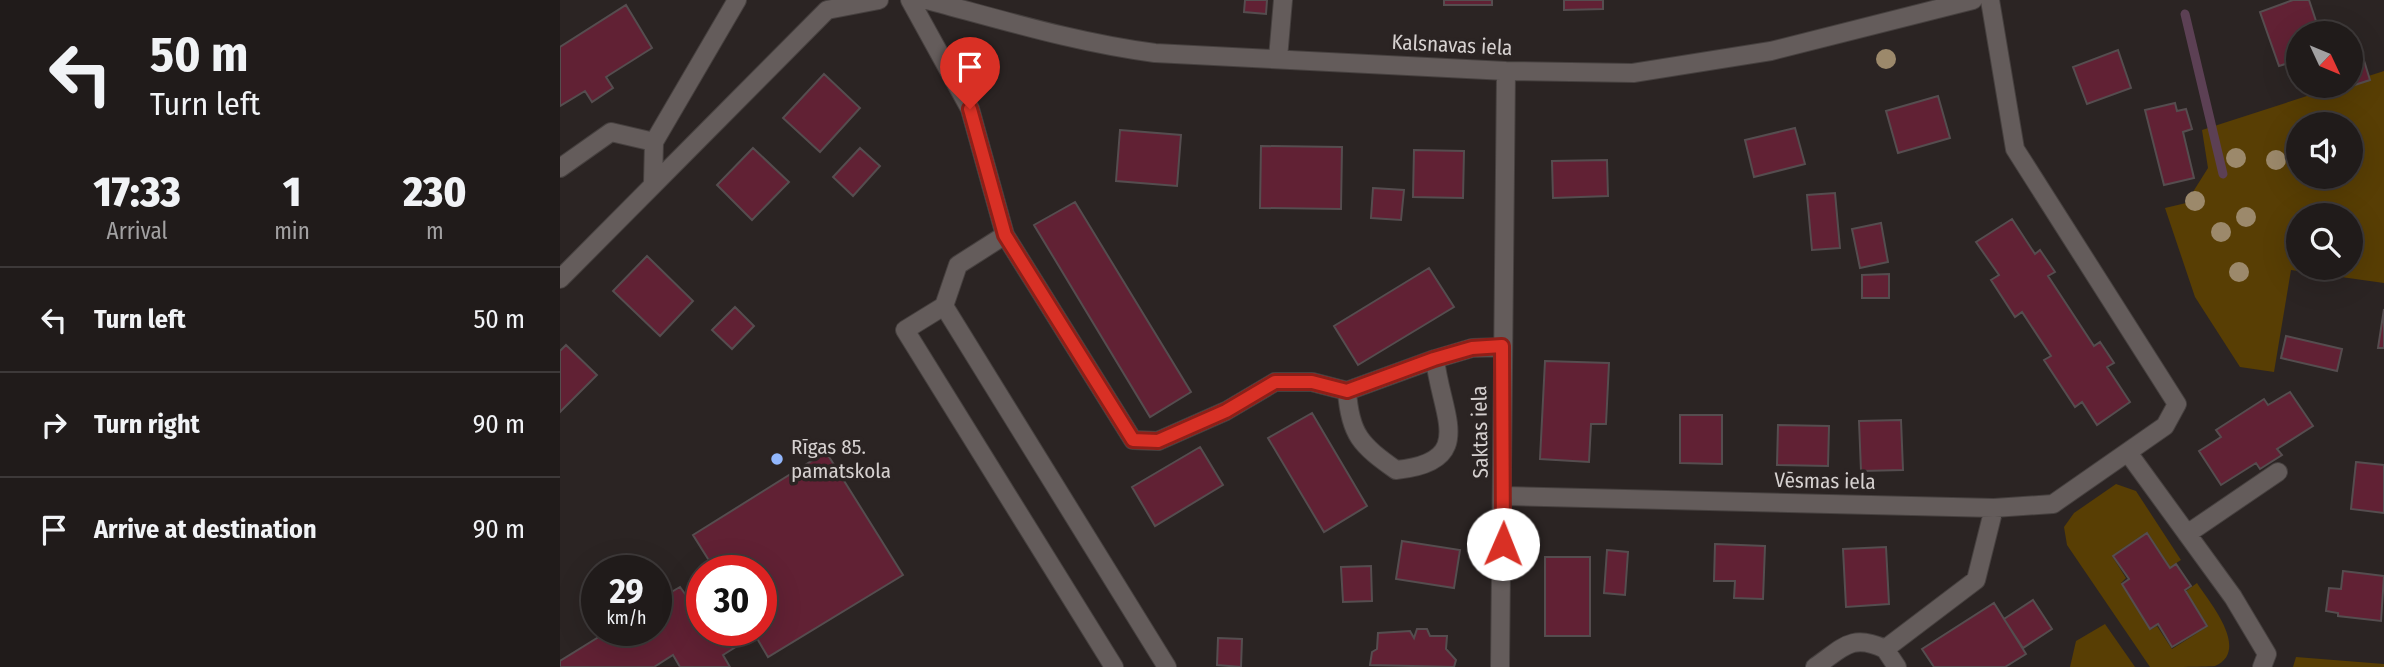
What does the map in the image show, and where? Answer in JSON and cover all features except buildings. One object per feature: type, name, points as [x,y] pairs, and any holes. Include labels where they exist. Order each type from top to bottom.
[{"type":"street","points":[[653,183],[654,142],[737,0]]},
{"type":"street","points":[[560,279],[827,10],[880,0]]},
{"type":"street","points":[[910,0],[970,109],[1005,235],[1133,440],[1158,441],[1226,411],[1275,382],[1312,382],[1347,391],[1434,359],[1472,348],[1502,346]]},
{"type":"street","name":"Kalsnavas iela","points":[[927,0],[1101,46],[1156,53],[1506,71],[1633,73],[1771,51],[1973,0]]},
{"type":"street","points":[[1278,58],[1283,0]]},
{"type":"street","name":"Vēsmas iela","points":[[1503,496],[1994,508],[2053,504],[2129,454],[2165,426],[2177,404],[2015,149],[1990,0]]},
{"type":"street","name":"Saktas iela","points":[[1500,667],[1506,71]]},
{"type":"street","points":[[560,168],[611,132],[654,142]]},
{"type":"street","points":[[1005,235],[958,265],[944,306],[905,330],[1114,667]]},
{"type":"street","points":[[944,306],[1167,667]]},
{"type":"street","points":[[1347,391],[1349,421],[1368,450],[1396,470],[1423,468],[1441,457],[1450,442],[1434,359]]},
{"type":"street","points":[[2129,454],[2233,597],[2267,654],[2262,667]]},
{"type":"street","points":[[2187,534],[2278,472]]},
{"type":"street","points":[[1885,649],[1976,580],[1994,508]]},
{"type":"street","points":[[1815,667],[1852,641],[1869,642],[1885,649],[1897,667]]},
{"type":"shaded area","points":[[2384,71],[2384,283],[2363,280],[2363,203],[2286,203],[2286,280],[2289,280],[2274,372],[2240,367],[2195,297],[2165,208],[2186,203],[2208,168],[2202,130],[2301,98],[2363,98],[2363,78]]},
{"type":"shaded area","points":[[2116,484],[2136,491],[2181,560],[2170,567],[2147,532],[2112,556],[2126,578],[2121,583],[2150,630],[2157,626],[2172,649],[2208,626],[2186,591],[2197,583],[2217,613],[2228,638],[2229,649],[2225,659],[2215,666],[2150,667],[2067,545],[2064,527],[2074,513]]},
{"type":"shaded area","points":[[2105,624],[2135,667],[2070,667],[2076,641]]},
{"type":"shaded area","points":[[2296,657],[2384,664],[2384,667],[2293,667]]},
{"type":"waterway","points":[[2185,14],[2223,174]]},
{"type":"place","name":"Rīgas 85. pamatskola","points":[[777,459]]},
{"type":"route","points":[[970,109],[1005,235],[1133,440],[1158,441],[1226,411],[1275,382],[1312,382],[1347,391],[1434,359],[1472,348],[1502,346],[1503,544]]}]
